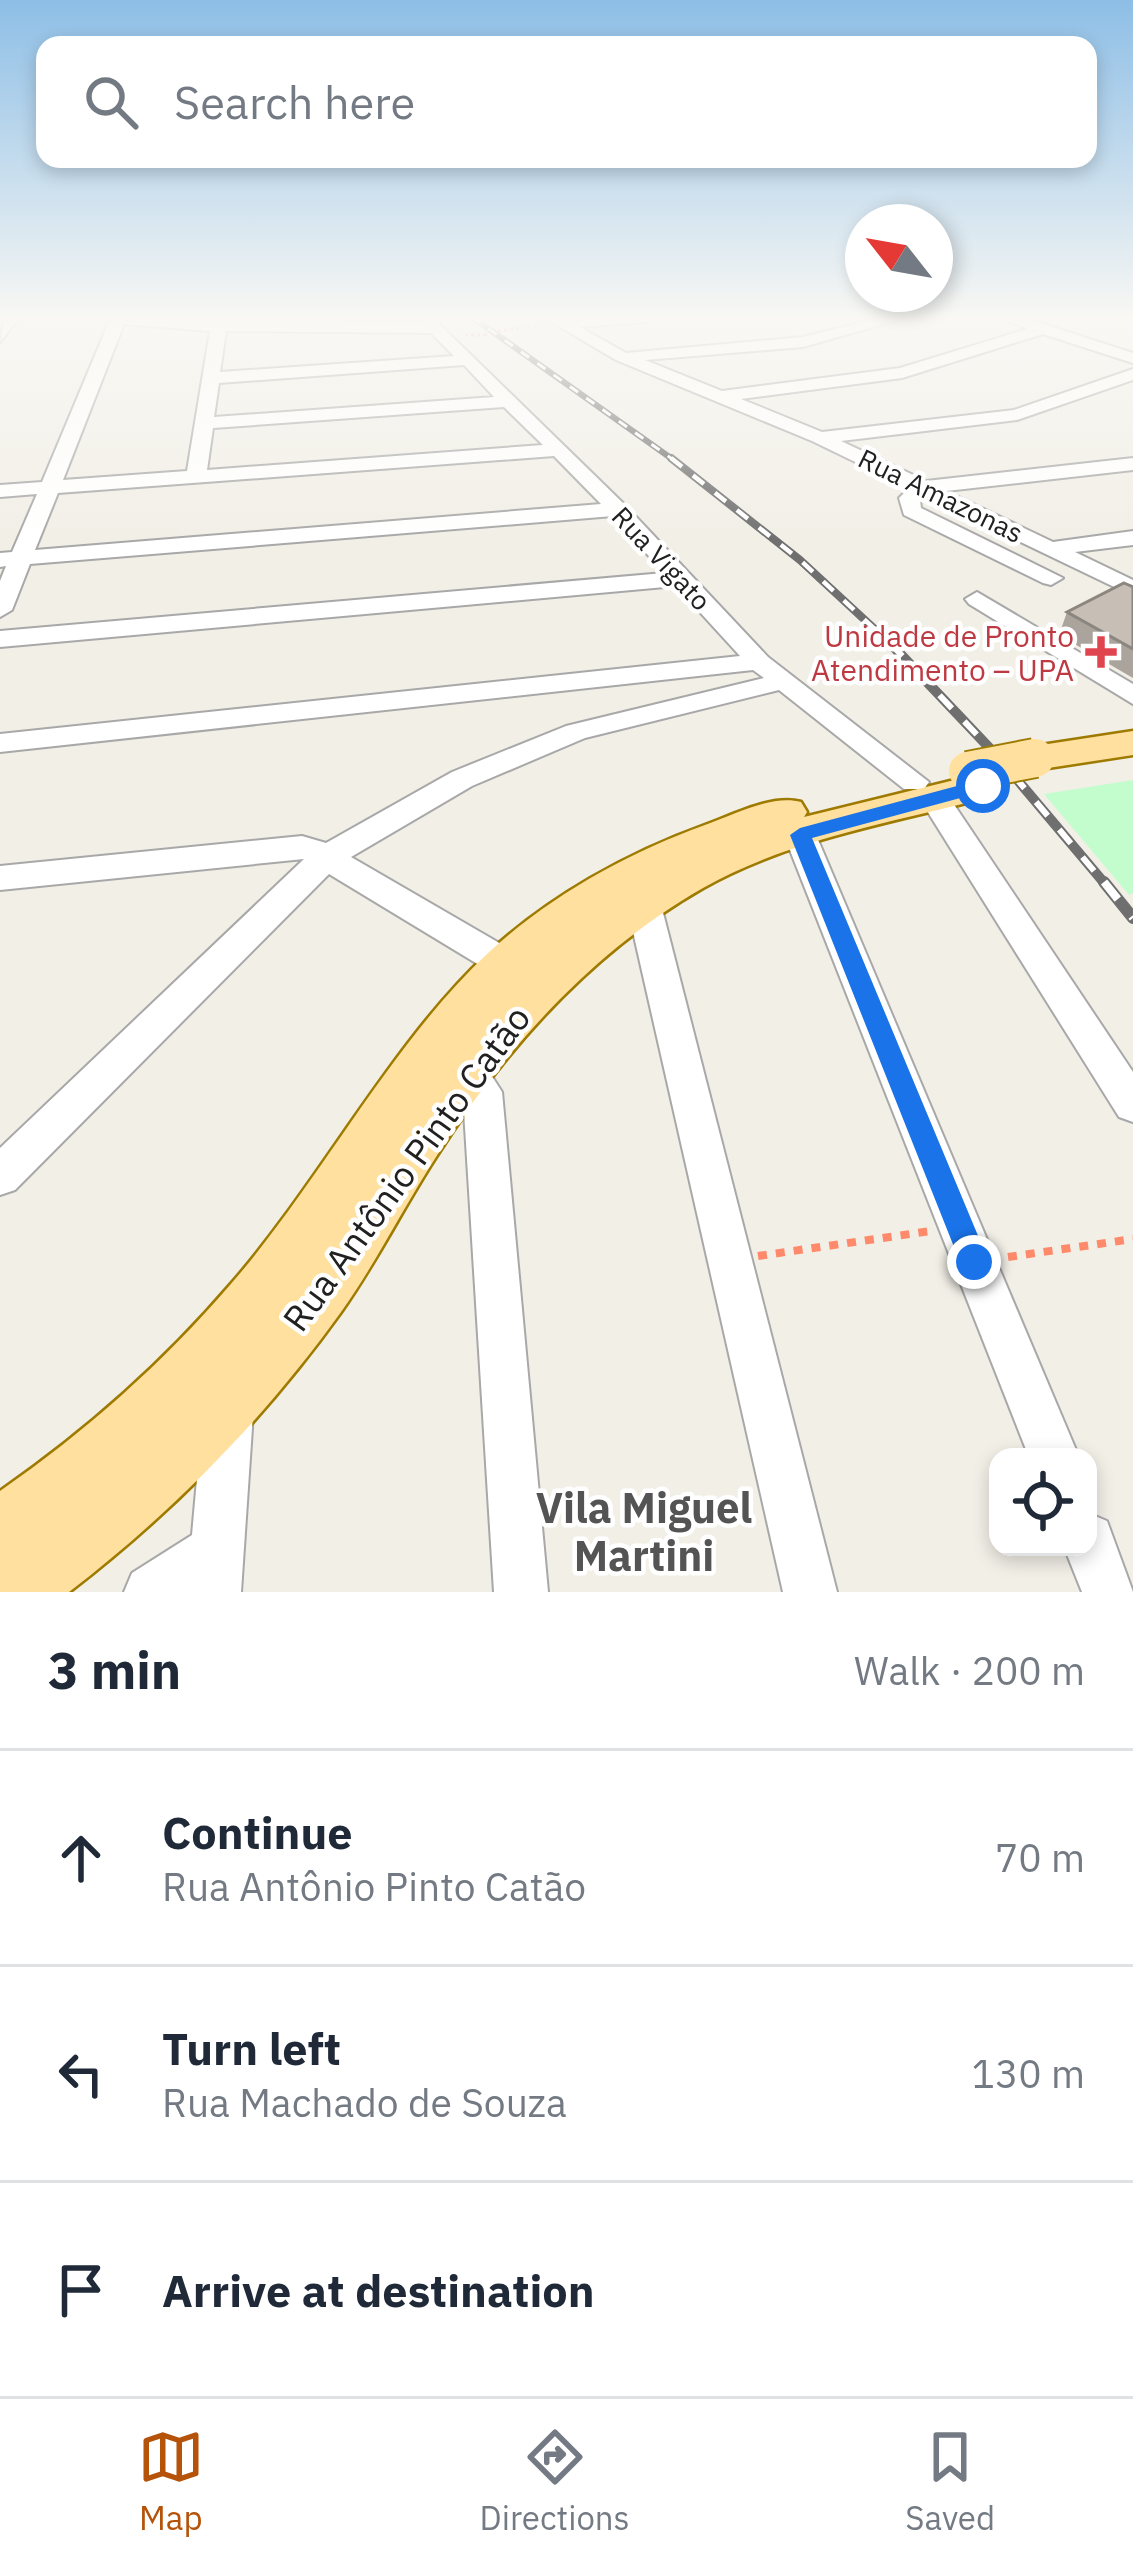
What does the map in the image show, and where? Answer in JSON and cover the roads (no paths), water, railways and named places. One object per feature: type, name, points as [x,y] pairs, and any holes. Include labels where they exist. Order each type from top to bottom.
[{"type":"main road","name":"Rua Antônio Pinto Catão","points":[[11,1592],[88,1536],[229,1406],[319,1294],[506,964],[580,906],[651,862],[731,828],[1133,743]]},
{"type":"main road","name":"Rua Antônio Pinto Catão","points":[[1042,765],[1133,757]]},
{"type":"main road","name":"Rua Antônio Pinto Catão","points":[[0,1532],[54,1496],[196,1367],[457,1053],[579,952],[691,876],[950,784]]},
{"type":"street","points":[[0,610],[10,559],[50,488],[86,391]]},
{"type":"street","points":[[196,477],[209,391]]},
{"type":"street","name":"Rua Vigato","points":[[498,391],[770,672],[950,784],[1133,1105]]},
{"type":"street","name":"Rua Amazonas","points":[[705,391],[819,437],[1133,589]]},
{"type":"street","points":[[719,397],[763,391]]},
{"type":"street","points":[[819,437],[1017,416],[1085,391]]},
{"type":"street","points":[[202,423],[507,401]]},
{"type":"street","points":[[0,491],[557,450]]},
{"type":"street","points":[[1051,578],[910,511],[909,498],[925,487],[1133,464]]},
{"type":"street","points":[[10,559],[617,509]]},
{"type":"street","points":[[1051,548],[1133,538]]},
{"type":"street","points":[[0,639],[683,578]]},
{"type":"street","points":[[977,598],[1133,696]]},
{"type":"street","points":[[0,743],[589,682],[770,672]]},
{"type":"street","points":[[0,1176],[326,857],[462,778],[615,720],[770,672]]},
{"type":"street","points":[[589,682],[607,697],[615,720]]},
{"type":"street","points":[[800,835],[1050,1448]]},
{"type":"street","points":[[0,878],[289,846],[326,857],[506,964]]},
{"type":"street","points":[[644,905],[809,1592]]},
{"type":"street","points":[[457,1053],[482,1091],[521,1592]]},
{"type":"street","points":[[152,1592],[216,1571],[229,1406]]},
{"type":"street","points":[[1094,1556],[1109,1592]]},
{"type":"railway","points":[[577,391],[673,460]]},
{"type":"railway","points":[[673,460],[800,560],[892,645]]},
{"type":"railway","points":[[892,645],[999,758],[1106,885]]},
{"type":"railway","points":[[1104,882],[1133,918]]},
{"type":"place","name":"Unidade de Pronto Atendimento – UPA","points":[[1101,652]]},
{"type":"district","name":"Vila Miguel Martini","points":[[644,1531]]}]
